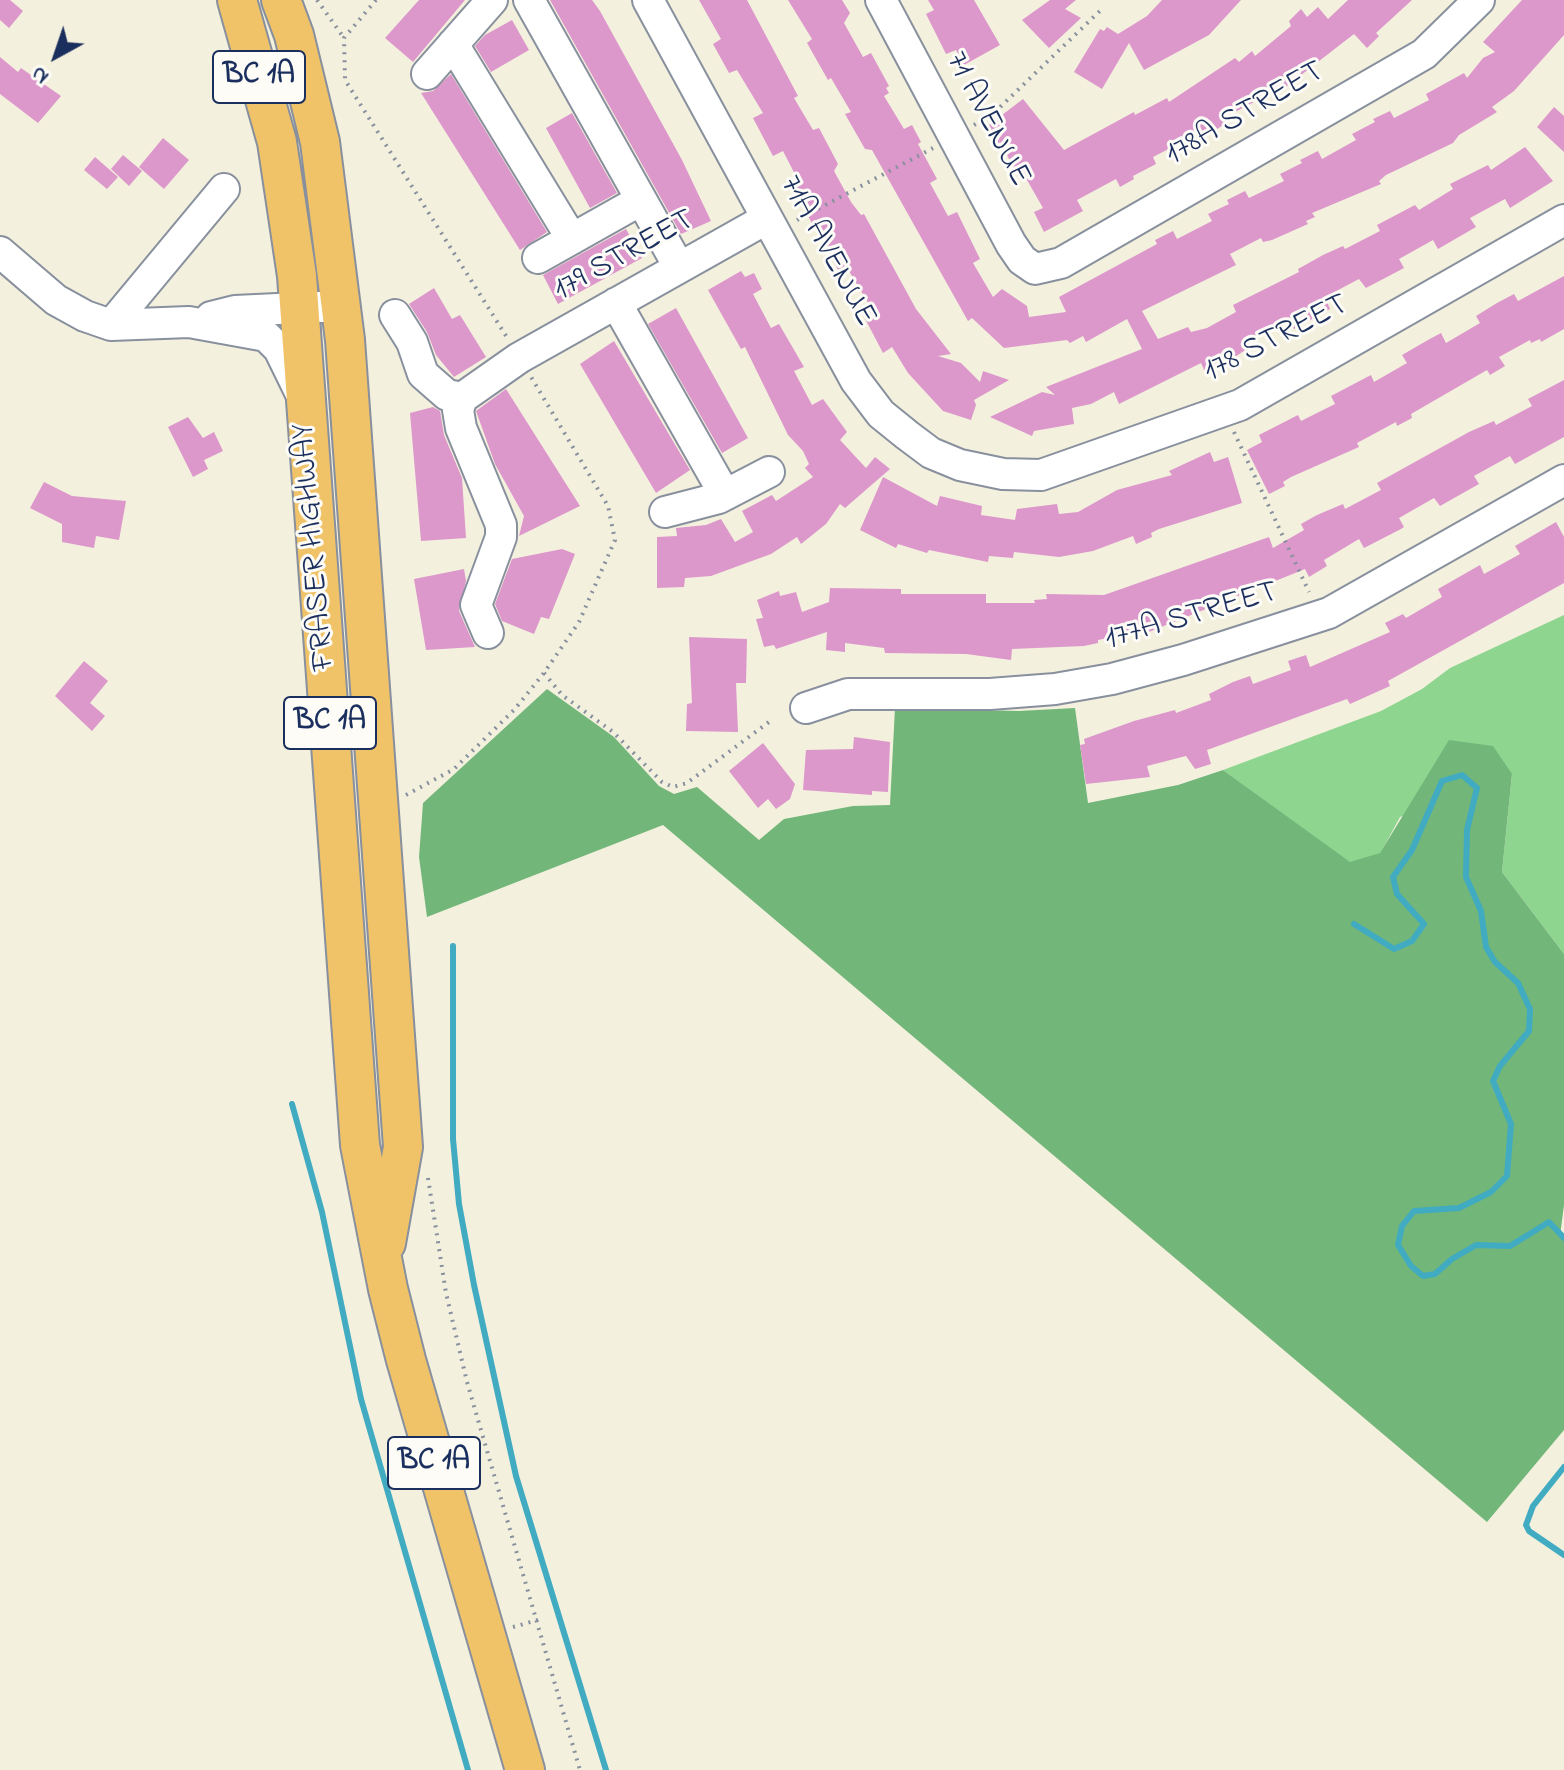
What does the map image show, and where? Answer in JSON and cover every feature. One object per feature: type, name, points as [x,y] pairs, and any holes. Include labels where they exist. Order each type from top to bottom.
[{"type":"main road","name":"FRASER HIGHWAY","points":[[237,0],[277,142],[299,308],[360,1145],[388,1289],[455,1535],[525,1770]]},
{"type":"main road","name":"FRASER HIGHWAY","points":[[281,0],[294,35],[320,142],[341,306],[403,1147],[385,1247],[388,1289]]},
{"type":"street","points":[[427,74],[492,0]]},
{"type":"street","points":[[529,0],[679,267]]},
{"type":"street","name":"71A AVENUE","points":[[648,0],[781,220],[856,381],[881,414],[931,453],[960,465],[1003,474]]},
{"type":"street","name":"71 AVENUE","points":[[881,0],[1011,244],[1022,260],[1035,269]]},
{"type":"street","name":"178A STREET","points":[[1035,269],[1061,263],[1424,54],[1479,0]]},
{"type":"street","points":[[453,44],[572,239]]},
{"type":"street","points":[[111,325],[224,189]]},
{"type":"street","points":[[538,258],[641,200]]},
{"type":"street","name":"179 STREET","points":[[462,398],[520,359],[679,267],[781,220]]},
{"type":"street","name":"178 STREET","points":[[1003,474],[1041,475],[1077,465],[1260,396],[1564,220]]},
{"type":"street","points":[[0,252],[56,300],[85,316],[111,325],[189,322],[235,311],[341,306]]},
{"type":"street","points":[[616,303],[725,495]]},
{"type":"street","points":[[395,315],[412,342],[423,374],[447,395],[462,398],[458,410],[461,428],[501,525],[501,537],[476,605],[488,633]]},
{"type":"street","points":[[189,322],[266,336],[279,349],[304,402]]},
{"type":"street","points":[[665,512],[725,495],[769,472]]},
{"type":"street","name":"177A STREET","points":[[806,708],[848,694],[990,694],[1055,689],[1112,679],[1183,660],[1338,609],[1564,480]]},
{"type":"path","points":[[317,0],[344,38],[345,80],[608,506],[615,540],[579,622],[514,710],[454,769],[426,786],[394,799]]},
{"type":"path","points":[[344,38],[376,0]]},
{"type":"path","points":[[974,125],[995,112],[1104,7]]},
{"type":"path","points":[[781,220],[933,148]]},
{"type":"path","points":[[1234,432],[1309,592]]},
{"type":"path","points":[[544,673],[562,695],[613,732],[662,782],[673,787],[687,783],[773,719]]},
{"type":"path","points":[[538,1620],[580,1770]]},
{"type":"green space","points":[[1564,615],[1564,954],[1502,872],[1512,774],[1400,817],[1380,854],[1350,863],[1223,770],[1381,711],[1422,689],[1450,668]]},
{"type":"green space","points":[[547,689],[614,737],[659,786],[674,794],[697,787],[759,840],[784,819],[853,806],[890,805],[895,708],[1019,711],[1075,708],[1088,803],[1178,785],[1223,770],[1350,862],[1380,853],[1449,740],[1493,746],[1512,774],[1502,872],[1564,954],[1564,1205],[1560,1236],[1564,1240],[1564,1430],[1487,1522],[663,825],[427,917],[419,857],[423,803]]},
{"type":"building","points":[[0,0],[10,0],[23,11],[9,28],[0,20]]},
{"type":"building","points":[[419,0],[465,0],[413,62],[385,38]]},
{"type":"building","points":[[550,0],[592,0],[682,160],[711,221],[681,234]]},
{"type":"building","points":[[699,0],[747,0],[798,96],[794,98],[813,130],[819,128],[838,164],[834,171],[851,202],[861,215],[864,214],[916,309],[951,354],[938,356],[961,363],[980,382],[983,371],[1009,380],[974,400],[976,405],[971,420],[943,411],[908,373],[892,347],[883,353],[861,311],[870,306],[849,271],[841,275],[792,188],[800,184],[783,151],[773,156],[753,118],[763,113],[737,70],[729,73],[713,44],[721,39]]},
{"type":"building","points":[[788,0],[842,0],[850,13],[844,23],[863,57],[871,53],[889,86],[886,88],[889,93],[884,96],[904,129],[912,125],[921,142],[918,144],[937,179],[930,183],[948,216],[957,212],[980,259],[973,263],[993,297],[1002,289],[1027,306],[1029,317],[1066,312],[1059,297],[1157,244],[1155,240],[1173,231],[1177,239],[1212,221],[1208,214],[1229,204],[1227,200],[1245,191],[1249,198],[1284,181],[1280,174],[1302,163],[1300,160],[1318,151],[1322,159],[1356,140],[1352,134],[1375,122],[1373,119],[1390,111],[1394,118],[1429,100],[1426,94],[1464,73],[1467,78],[1483,58],[1495,52],[1483,42],[1522,0],[1564,0],[1564,35],[1514,91],[1492,107],[1497,112],[1459,135],[1453,143],[1386,175],[1379,181],[1381,184],[1312,213],[1315,217],[1306,221],[1308,224],[1272,240],[1263,242],[1261,238],[1230,254],[1236,265],[1142,311],[1158,339],[1188,327],[1191,332],[1207,328],[1236,312],[1233,305],[1299,272],[1298,269],[1323,255],[1343,246],[1345,249],[1380,231],[1377,225],[1415,205],[1419,210],[1453,189],[1450,184],[1488,165],[1491,170],[1525,147],[1553,181],[1510,208],[1505,199],[1470,218],[1476,227],[1438,249],[1433,240],[1399,259],[1404,268],[1366,288],[1359,279],[1325,297],[1330,309],[1294,329],[1288,321],[1254,339],[1256,343],[1224,364],[1205,372],[1201,363],[1119,404],[1114,392],[1091,404],[1072,408],[1074,424],[1034,431],[1032,436],[990,417],[1042,392],[1055,395],[1046,387],[1142,349],[1127,319],[1086,342],[1083,336],[1070,343],[1067,340],[1004,348],[972,318],[968,321],[872,150],[865,149],[845,114],[851,112],[807,43],[812,39]]},
{"type":"building","points":[[928,0],[974,0],[1000,45],[964,65],[956,50],[946,54],[926,14],[934,10]]},
{"type":"building","points":[[1050,0],[1076,0],[1065,9],[1081,18],[1049,48],[1022,20]]},
{"type":"building","points":[[1162,0],[1241,0],[1209,35],[1144,70],[1129,43],[1102,89],[1074,72],[1100,29],[1104,31],[1107,27],[1118,34],[1147,16]]},
{"type":"building","points":[[1348,0],[1412,0],[1376,33],[1379,36],[1367,48],[1354,34],[1274,96],[1271,93],[1222,119],[1225,124],[1190,146],[1186,140],[1153,157],[1156,164],[1120,187],[1116,179],[1077,200],[1083,211],[1044,232],[1034,212],[1043,208],[1023,173],[1016,172],[1000,142],[997,145],[985,128],[1023,99],[1064,150],[1134,112],[1135,115],[1167,98],[1169,102],[1235,58],[1239,62],[1252,51],[1255,56],[1291,26],[1289,21],[1301,9],[1307,17],[1318,7],[1328,19]]},
{"type":"building","points":[[512,20],[529,50],[491,72],[475,46],[485,35]]},
{"type":"building","points":[[0,57],[18,72],[21,68],[61,96],[38,123],[0,94]]},
{"type":"building","points":[[451,74],[547,232],[520,250],[421,93],[433,91]]},
{"type":"building","points":[[1554,107],[1564,116],[1564,152],[1537,127]]},
{"type":"building","points":[[572,113],[617,193],[590,208],[546,128]]},
{"type":"building","points":[[163,138],[189,160],[164,189],[139,167]]},
{"type":"building","points":[[123,155],[142,171],[129,186],[111,169]]},
{"type":"building","points":[[95,157],[118,177],[107,189],[84,170]]},
{"type":"building","points":[[626,229],[642,258],[558,304],[543,275]]},
{"type":"building","points":[[741,271],[745,277],[754,273],[762,289],[753,294],[771,328],[779,324],[804,367],[794,371],[812,405],[823,399],[847,432],[840,440],[866,468],[875,457],[890,469],[845,508],[840,504],[826,524],[801,544],[797,537],[771,554],[711,576],[685,578],[684,587],[657,588],[657,537],[677,536],[676,528],[706,525],[721,519],[735,542],[753,532],[742,511],[772,495],[776,501],[813,477],[805,468],[809,464],[803,451],[788,435],[745,347],[741,349],[708,290]]},
{"type":"building","points":[[1564,276],[1564,329],[1541,342],[1540,339],[1531,343],[1530,340],[1499,357],[1505,366],[1490,375],[1487,370],[1411,414],[1412,418],[1397,426],[1396,422],[1357,443],[1359,447],[1291,477],[1283,482],[1285,486],[1269,494],[1247,450],[1262,442],[1259,435],[1298,415],[1301,421],[1335,404],[1331,396],[1371,375],[1374,382],[1407,363],[1402,355],[1428,340],[1441,333],[1446,343],[1480,323],[1476,316],[1497,303],[1514,294],[1518,301]]},
{"type":"building","points":[[434,288],[452,319],[460,315],[486,357],[454,377],[436,355],[427,332],[409,304]]},
{"type":"building","points":[[676,308],[748,438],[722,453],[648,324]]},
{"type":"building","points":[[614,341],[690,470],[656,493],[580,364]]},
{"type":"building","points":[[1564,380],[1564,437],[1515,464],[1510,456],[1474,476],[1479,484],[1440,506],[1434,498],[1399,518],[1404,527],[1364,548],[1359,539],[1324,560],[1327,566],[1309,577],[1305,569],[1144,634],[1143,631],[1098,640],[1098,643],[1084,646],[1012,649],[1011,660],[966,654],[885,653],[884,648],[845,643],[845,652],[826,650],[827,632],[776,649],[774,645],[764,647],[756,619],[763,618],[757,600],[779,591],[780,596],[796,592],[802,612],[829,602],[830,588],[901,589],[901,594],[986,594],[986,603],[1035,603],[1034,600],[1047,599],[1046,594],[1104,595],[1269,537],[1273,548],[1304,530],[1301,524],[1343,504],[1345,509],[1381,490],[1377,483],[1469,432],[1494,421],[1496,425],[1532,406],[1528,399]]},
{"type":"building","points":[[506,389],[580,506],[519,536],[524,516],[495,464],[476,411]]},
{"type":"building","points":[[433,407],[440,411],[444,435],[462,478],[466,538],[421,541],[410,413]]},
{"type":"building","points":[[188,417],[203,438],[214,432],[223,451],[204,460],[208,469],[193,477],[168,427]]},
{"type":"building","points":[[1210,452],[1214,462],[1228,457],[1242,503],[1159,529],[1151,533],[1152,537],[1136,544],[1133,536],[1093,551],[1059,557],[1014,552],[1013,558],[989,556],[988,562],[929,550],[927,553],[898,544],[896,548],[860,530],[883,477],[937,506],[940,496],[982,506],[981,515],[1015,520],[1017,509],[1057,504],[1059,514],[1078,512],[1117,490],[1172,475],[1169,471]]},
{"type":"building","points":[[44,482],[72,496],[126,501],[119,540],[96,536],[94,548],[62,542],[62,524],[30,508]]},
{"type":"building","points":[[1556,522],[1564,537],[1564,583],[1388,681],[1390,686],[1350,704],[1347,699],[1207,750],[1211,764],[1195,769],[1186,756],[1147,766],[1150,777],[1086,784],[1080,745],[1085,744],[1084,739],[1134,721],[1175,710],[1176,713],[1211,700],[1209,694],[1250,676],[1253,684],[1291,670],[1288,661],[1306,655],[1310,667],[1390,632],[1385,623],[1403,614],[1406,618],[1442,597],[1438,589],[1480,565],[1484,574],[1520,554],[1515,546]]},
{"type":"building","points":[[562,549],[575,554],[549,619],[541,617],[534,634],[502,621],[495,604],[512,559]]},
{"type":"building","points":[[464,569],[466,581],[459,611],[475,647],[426,650],[414,579]]},
{"type":"building","points":[[689,637],[747,639],[746,683],[736,683],[738,732],[686,731],[687,704],[692,703]]},
{"type":"building","points":[[84,661],[108,681],[90,703],[105,716],[92,731],[55,696]]},
{"type":"building","points":[[854,737],[890,742],[888,792],[872,791],[872,795],[803,790],[806,750],[853,749]]},
{"type":"building","points":[[763,743],[795,784],[790,799],[776,809],[768,799],[758,808],[729,771]]},
{"type":"waterway","points":[[1354,924],[1394,949],[1412,941],[1424,924],[1397,894],[1393,877],[1412,850],[1442,781],[1462,775],[1477,788],[1467,830],[1466,877],[1481,911],[1486,947],[1495,962],[1518,983],[1530,1009],[1529,1031],[1500,1066],[1493,1081],[1511,1124],[1507,1176],[1491,1192],[1459,1208],[1414,1211],[1402,1226],[1398,1245],[1411,1266],[1423,1276],[1435,1274],[1452,1259],[1476,1245],[1510,1246],[1549,1222],[1564,1238]]},
{"type":"waterway","points":[[453,946],[453,1139],[459,1204],[474,1285],[516,1476],[606,1770]]},
{"type":"waterway","points":[[292,1104],[322,1212],[361,1399],[468,1770]]},
{"type":"waterway","points":[[1564,1467],[1533,1506],[1526,1525],[1529,1531],[1564,1555]]}]
